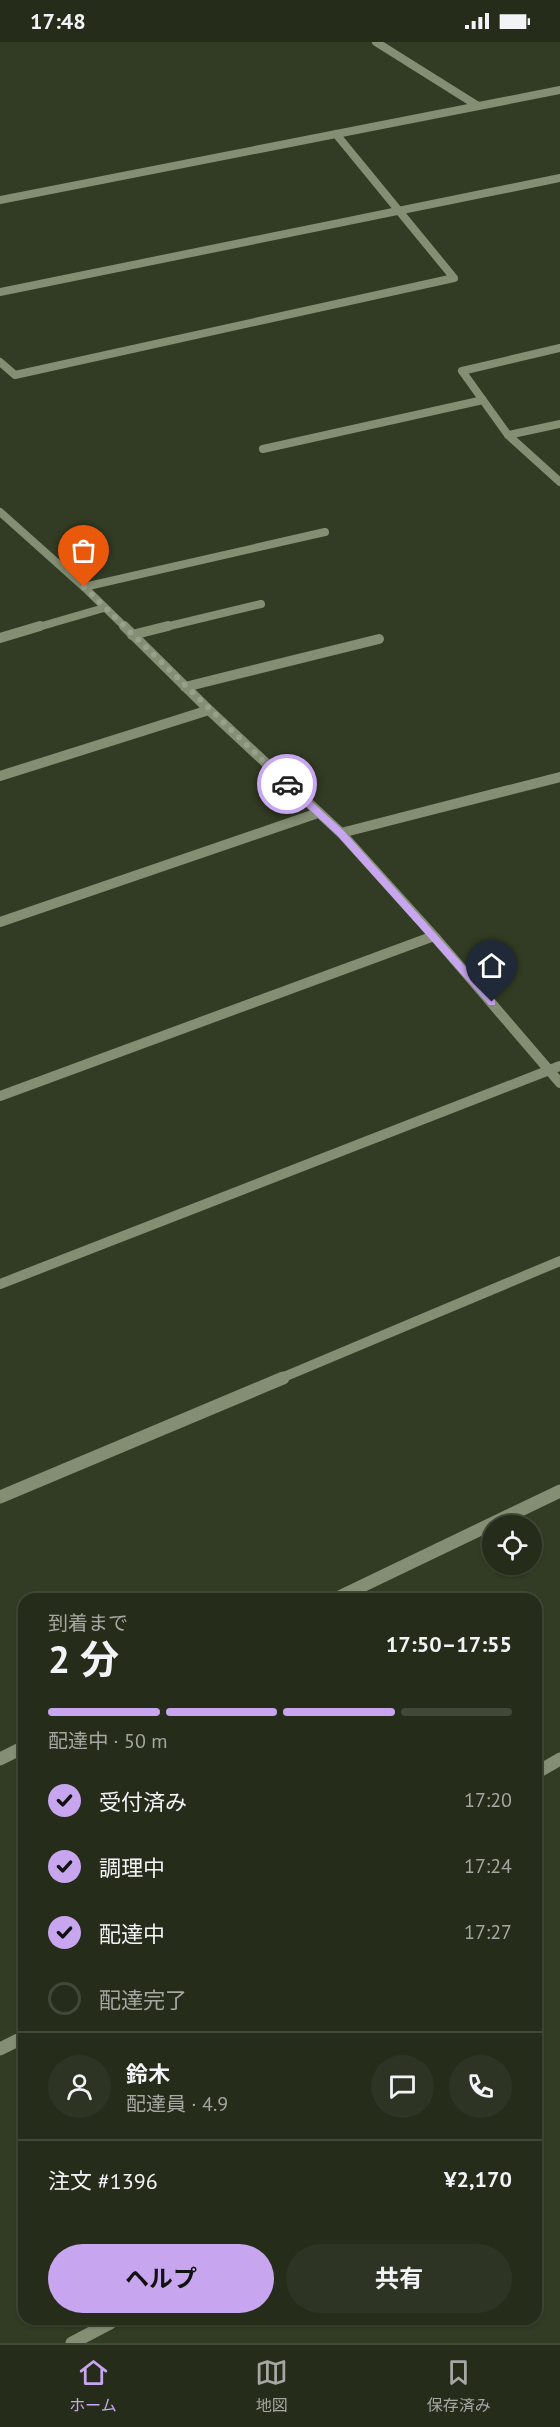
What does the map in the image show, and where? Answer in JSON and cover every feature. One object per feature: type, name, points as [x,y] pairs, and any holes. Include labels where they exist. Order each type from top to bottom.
[{"type":"street","points":[[376,42],[478,106]]},
{"type":"street","points":[[0,200],[560,90]]},
{"type":"street","points":[[0,362],[15,375],[454,278],[336,134]]},
{"type":"street","points":[[0,292],[560,178]]},
{"type":"street","points":[[560,348],[462,371],[508,435],[560,482]]},
{"type":"street","points":[[263,449],[483,400]]},
{"type":"street","points":[[508,435],[560,424]]},
{"type":"street","points":[[1,514],[84,587],[185,687],[340,833],[555,1068],[560,1083]]},
{"type":"street","points":[[84,587],[325,532]]},
{"type":"street","points":[[132,635],[261,604]]},
{"type":"street","points":[[0,638],[104,608]]},
{"type":"street","points":[[185,687],[379,639]]},
{"type":"street","points":[[0,776],[209,710]]},
{"type":"street","points":[[340,833],[560,777]]},
{"type":"street","points":[[0,922],[318,813]]},
{"type":"street","points":[[0,1096],[434,936]]},
{"type":"street","points":[[0,1284],[555,1068]]},
{"type":"street","points":[[0,1497],[560,1261]]},
{"type":"street","points":[[348,1593],[560,1491]]},
{"type":"street","points":[[0,1759],[18,1750]]},
{"type":"street","points":[[542,1770],[560,1759]]},
{"type":"street","points":[[0,2049],[18,2040]]},
{"type":"street","points":[[72,2343],[106,2325]]},
{"type":"way so far","points":[[84,587],[287,784]]},
{"type":"route","points":[[287,784],[340,833],[492,1002]]}]
